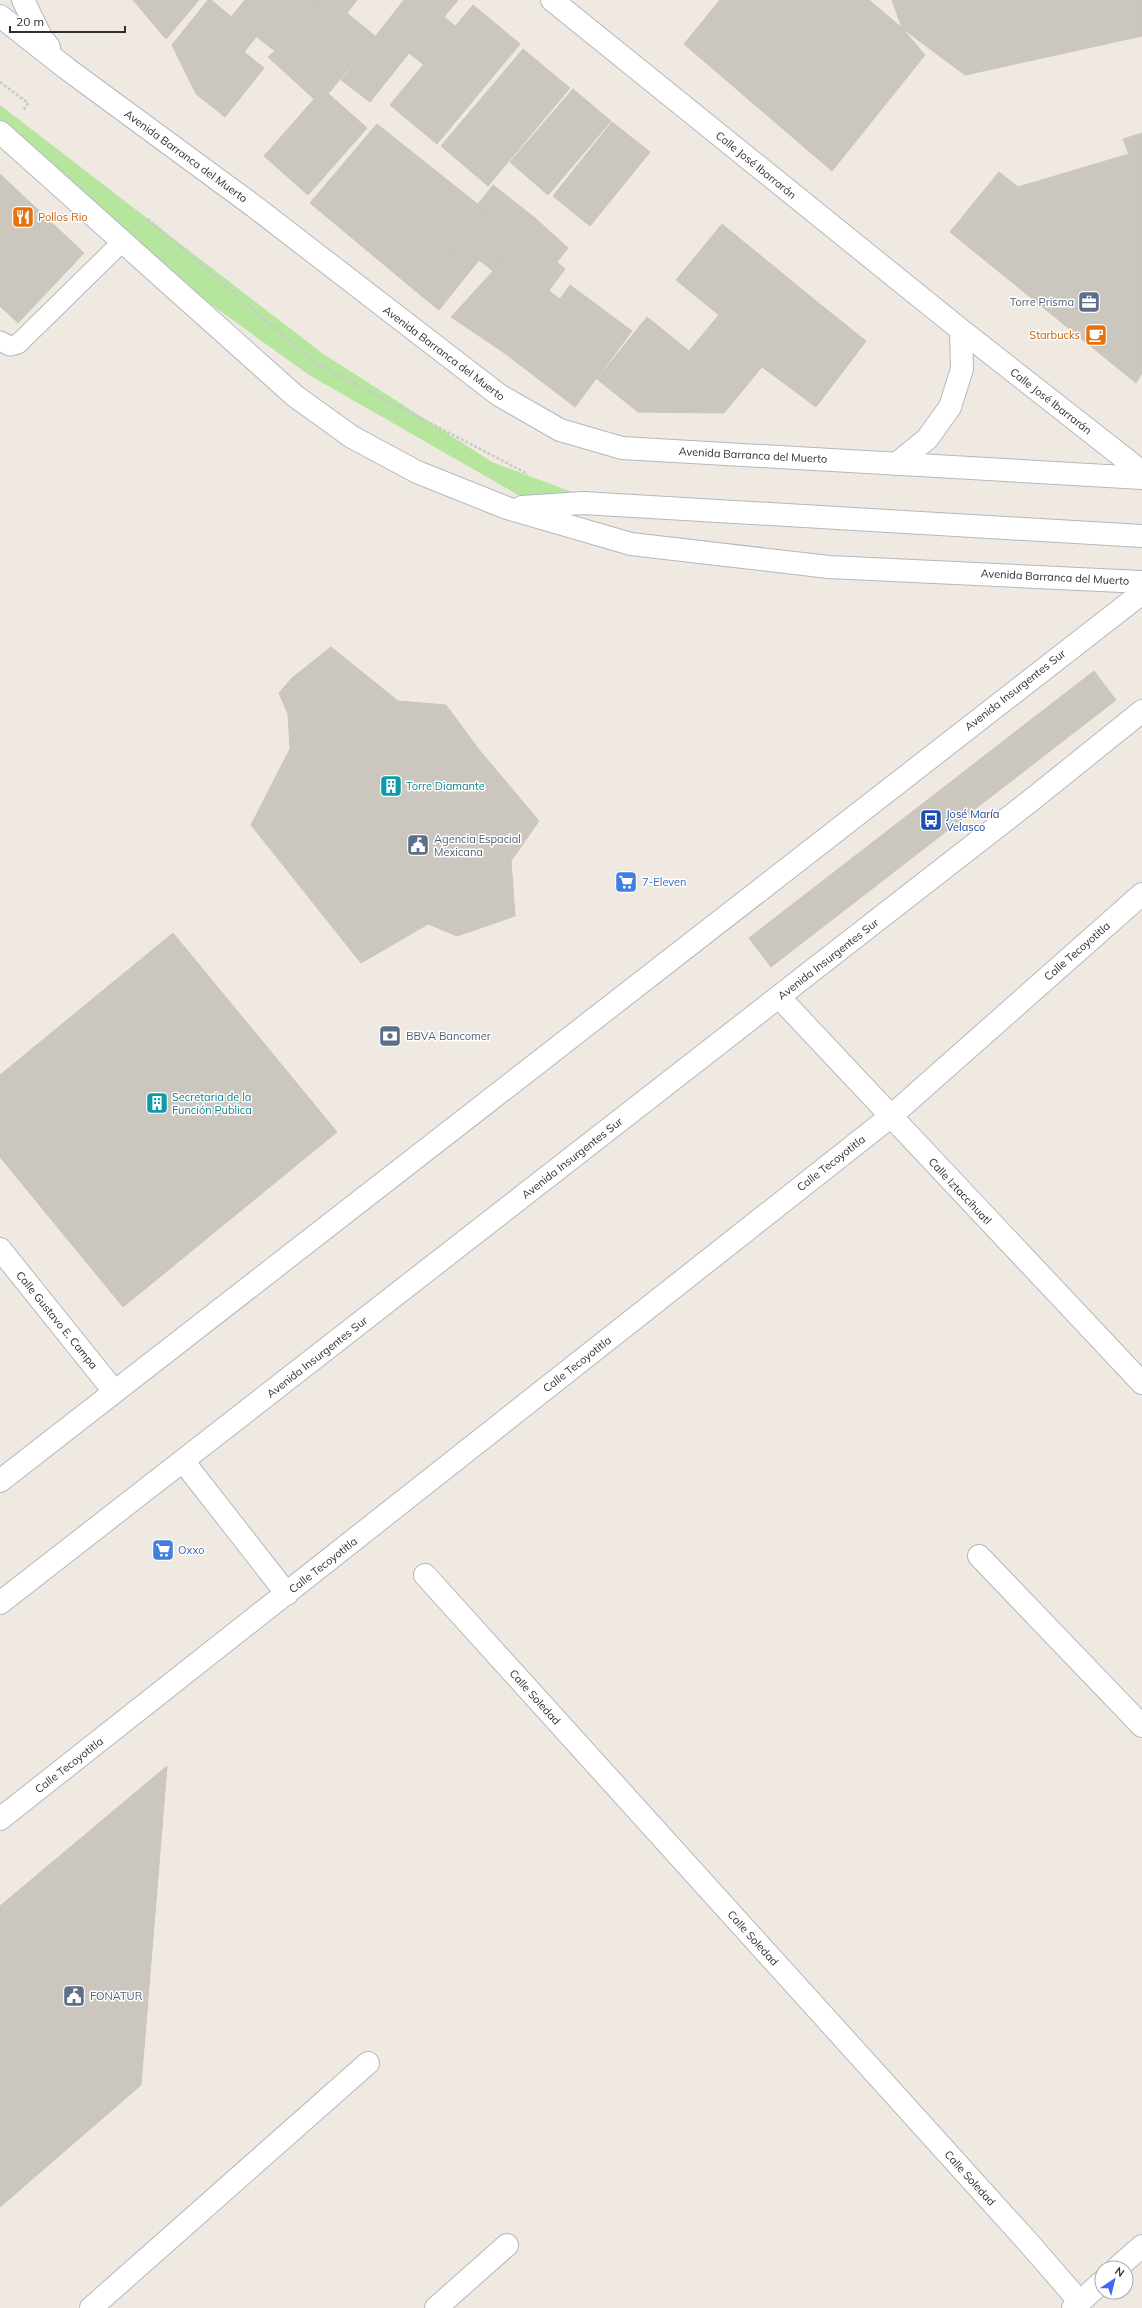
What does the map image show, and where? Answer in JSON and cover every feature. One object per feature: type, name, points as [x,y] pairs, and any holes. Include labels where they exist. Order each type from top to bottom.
[{"type":"main road","points":[[23,0],[41,37],[66,68]]},
{"type":"main road","name":"Calle José Ibarrarán","points":[[552,0],[961,330],[1142,472]]},
{"type":"main road","name":"Avenida Barranca del Muerto","points":[[0,16],[66,68],[255,207],[499,395],[560,430],[622,448],[1142,478]]},
{"type":"main road","name":"Avenida Barranca del Muerto","points":[[0,132],[295,396],[352,437],[417,472],[507,508],[631,544],[829,567],[1142,582]]},
{"type":"main road","points":[[896,464],[927,439],[950,407],[962,369],[961,330]]},
{"type":"main road","points":[[507,508],[590,503],[1142,536]]},
{"type":"main road","name":"Avenida Insurgentes Sur","points":[[0,1481],[1142,593]]},
{"type":"main road","name":"Avenida Insurgentes Sur","points":[[0,1603],[1034,798],[1142,711]]},
{"type":"main road","name":"Calle Tecoyotitla","points":[[0,1819],[890,1117],[1142,894]]},
{"type":"main road","name":"Calle Iztaccihuatl","points":[[779,997],[890,1117],[1142,1383]]},
{"type":"main road","name":"Calle Gustavo E. Campa","points":[[0,1249],[114,1391]]},
{"type":"main road","points":[[183,1461],[287,1594]]},
{"type":"main road","points":[[979,1556],[1142,1726]]},
{"type":"main road","name":"Calle Soledad","points":[[424,1575],[1027,2241],[1076,2305]]},
{"type":"main road","points":[[91,2308],[368,2063]]},
{"type":"main road","points":[[436,2308],[507,2245]]},
{"type":"main road","points":[[1126,2260],[1142,2246]]},
{"type":"main road","points":[[1076,2305],[1094,2289]]},
{"type":"lane","points":[[0,341],[10,346],[18,344],[123,241]]},
{"type":"path","points":[[0,82],[28,103],[23,111],[29,116]]},
{"type":"path","points":[[142,214],[315,363],[534,477]]},
{"type":"green space","points":[[0,105],[322,353],[492,462],[604,504],[553,515],[309,375],[123,241],[0,147]]},
{"type":"building","points":[[133,0],[199,0],[166,39]]},
{"type":"building","points":[[208,0],[211,0],[256,37],[244,52],[264,68],[225,117],[196,94],[172,45]]},
{"type":"building","points":[[245,0],[316,0],[275,51],[231,17]]},
{"type":"building","points":[[316,0],[357,0],[347,13],[375,36],[328,94],[323,89],[314,99],[268,57],[275,51]]},
{"type":"building","points":[[404,0],[458,0],[444,17],[455,26],[423,64],[409,53],[370,102],[341,80]]},
{"type":"building","points":[[720,0],[869,0],[902,28],[925,55],[832,171],[684,44]]},
{"type":"building","points":[[892,0],[1142,0],[1142,36],[965,75],[902,28]]},
{"type":"building","points":[[473,5],[520,44],[437,144],[390,105]]},
{"type":"building","points":[[523,49],[570,88],[488,186],[441,146]]},
{"type":"building","points":[[323,89],[367,128],[308,195],[264,156]]},
{"type":"building","points":[[573,89],[611,121],[548,195],[510,162]]},
{"type":"building","points":[[612,122],[650,152],[590,226],[553,196]]},
{"type":"building","points":[[377,124],[485,210],[418,293],[310,203]]},
{"type":"building","name":"Torre Prisma","points":[[1142,133],[1142,373],[1136,383],[950,232],[999,172],[1018,187],[1129,154],[1123,139]]},
{"type":"building","name":"Pollos Rio","points":[[0,174],[84,253],[18,323],[0,306]]},
{"type":"building","points":[[493,185],[535,218],[493,271],[479,260],[439,310],[418,293],[485,210],[478,204]]},
{"type":"building","points":[[535,218],[568,248],[557,262],[565,269],[503,352],[451,317],[493,271]]},
{"type":"building","points":[[722,224],[816,301],[724,413],[638,412],[597,379],[647,317],[689,351],[719,315],[676,280]]},
{"type":"building","points":[[570,285],[632,331],[575,407],[503,352],[549,291],[560,299]]},
{"type":"building","points":[[816,301],[866,341],[816,407],[762,367]]},
{"type":"building","name":"Torre Diamante","points":[[331,647],[398,701],[446,705],[480,751],[539,821],[511,861],[515,916],[457,936],[428,924],[361,963],[251,825],[290,749],[288,714],[279,693],[292,678]]},
{"type":"building","points":[[1094,671],[1116,700],[771,967],[749,938]]},
{"type":"building","name":"Secretaria de la Función Publica","points":[[173,933],[337,1132],[123,1307],[0,1157],[0,1075]]},
{"type":"building","name":"FONATUR","points":[[167,1766],[141,2085],[0,2207],[0,1906]]},
{"type":"place","name":"Pollos Rio","points":[[23,217]]},
{"type":"place","name":"Torre Prisma","points":[[1089,302]]},
{"type":"place","name":"Starbucks","points":[[1096,335]]},
{"type":"place","name":"Torre Diamante","points":[[391,786]]},
{"type":"place","name":"José María Velasco","points":[[931,820]]},
{"type":"place","name":"Agencia Espacial Mexicana","points":[[418,845]]},
{"type":"place","name":"7-Eleven","points":[[626,882]]},
{"type":"place","name":"BBVA Bancomer","points":[[390,1036]]},
{"type":"place","name":"Secretaria de la Función Publica","points":[[157,1103]]},
{"type":"place","name":"Oxxo","points":[[163,1550]]},
{"type":"place","name":"FONATUR","points":[[74,1996]]}]
